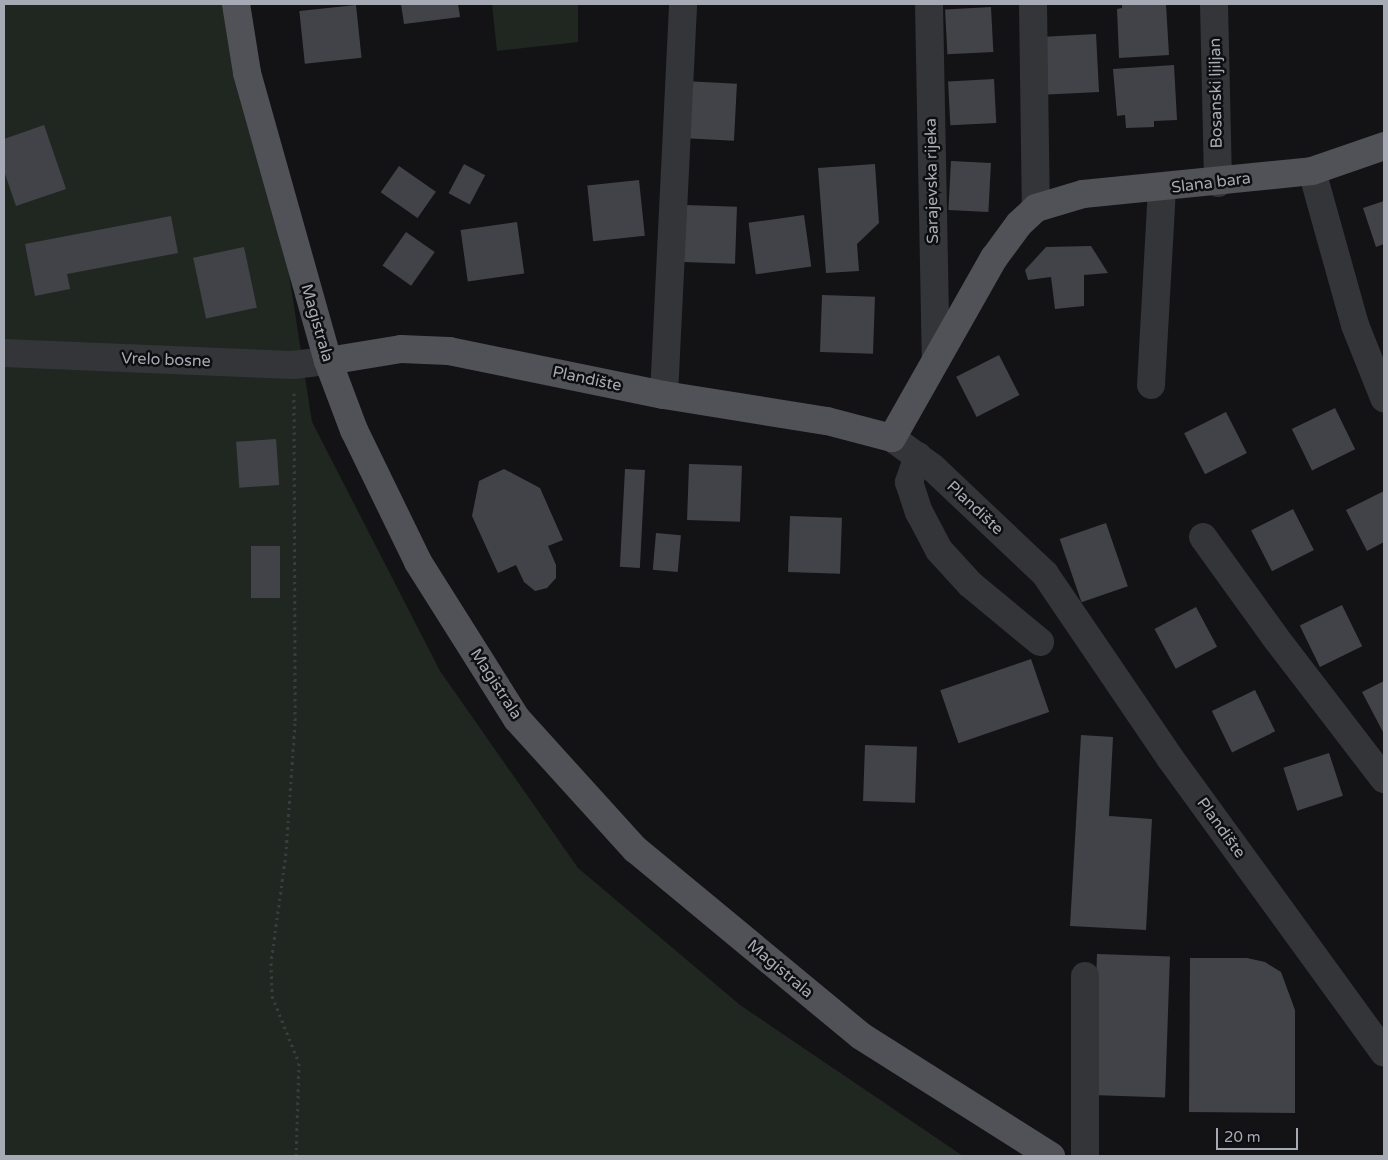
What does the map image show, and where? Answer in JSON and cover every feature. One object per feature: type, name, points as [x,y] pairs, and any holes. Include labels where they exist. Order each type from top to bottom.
[{"type":"main road","name":"Magistrala","points":[[236,4],[247,73],[328,361],[354,430],[418,562],[517,719],[635,849],[861,1036],[1051,1156]]},
{"type":"main road","name":"Slana bara","points":[[892,438],[994,258],[1019,224],[1036,208],[1083,194],[1162,189],[1312,172],[1384,146]]},
{"type":"main road","name":"Plandište","points":[[328,361],[401,350],[449,351],[664,395],[827,421],[892,438]]},
{"type":"street","points":[[664,395],[683,4]]},
{"type":"street","name":"Sarajevska rijeka","points":[[929,4],[936,359]]},
{"type":"street","points":[[1033,4],[1036,208]]},
{"type":"street","name":"Bosanski ljiljan","points":[[1214,4],[1218,183]]},
{"type":"street","points":[[1312,172],[1354,325],[1384,398]]},
{"type":"street","points":[[1151,385],[1162,189]]},
{"type":"street","name":"Vrelo bosne","points":[[4,353],[294,365],[328,361]]},
{"type":"street","name":"Plandište","points":[[892,438],[918,456],[1045,574],[1170,758],[1384,1053]]},
{"type":"street","points":[[918,456],[909,482],[919,512],[939,550],[970,584],[1040,642]]},
{"type":"street","points":[[1203,537],[1275,637],[1384,779]]},
{"type":"street","points":[[1085,1156],[1086,976]]},
{"type":"path","points":[[294,365],[295,723],[286,853],[271,963],[272,996],[299,1062],[296,1156]]},
{"type":"shaded area","points":[[4,4],[247,4],[312,422],[440,671],[578,868],[740,1005],[963,1156],[4,1156]]},
{"type":"shaded area","points":[[492,4],[578,4],[578,42],[497,51]]},
{"type":"building","points":[[401,4],[458,4],[460,17],[404,24]]},
{"type":"building","points":[[1122,4],[1166,4],[1169,55],[1119,58],[1117,9],[1122,8]]},
{"type":"building","points":[[356,5],[362,58],[305,64],[299,11]]},
{"type":"building","points":[[991,7],[993,52],[947,54],[945,9]]},
{"type":"building","points":[[1096,34],[1099,92],[1043,95],[1040,37]]},
{"type":"building","points":[[1174,65],[1177,120],[1154,121],[1154,127],[1126,128],[1125,115],[1117,116],[1113,69]]},
{"type":"building","points":[[994,79],[996,123],[950,125],[948,81]]},
{"type":"building","points":[[684,81],[737,84],[734,141],[681,138]]},
{"type":"building","points":[[44,125],[66,189],[16,206],[4,171],[4,139]]},
{"type":"building","points":[[951,161],[991,163],[988,212],[948,210]]},
{"type":"building","points":[[464,164],[485,175],[470,204],[449,193]]},
{"type":"building","points":[[875,164],[879,223],[857,244],[859,271],[826,273],[818,168]]},
{"type":"building","points":[[399,166],[436,192],[418,218],[381,192]]},
{"type":"building","points":[[639,180],[645,236],[593,241],[587,185]]},
{"type":"building","points":[[1384,201],[1384,244],[1376,247],[1363,208]]},
{"type":"building","points":[[685,205],[737,207],[735,264],[683,262]]},
{"type":"building","points":[[804,215],[811,266],[756,274],[749,223]]},
{"type":"building","points":[[171,216],[178,253],[67,274],[70,289],[35,296],[25,244]]},
{"type":"building","points":[[517,222],[524,273],[468,281],[461,230]]},
{"type":"building","points":[[406,232],[435,252],[411,286],[382,266]]},
{"type":"building","points":[[1091,246],[1108,273],[1084,275],[1084,306],[1055,309],[1051,277],[1028,280],[1025,270],[1046,247]]},
{"type":"building","points":[[244,247],[257,308],[206,318],[193,258]]},
{"type":"building","points":[[822,295],[875,297],[873,354],[820,352]]},
{"type":"building","points":[[999,355],[1019,395],[977,417],[956,377]]},
{"type":"building","points":[[1335,408],[1355,449],[1312,470],[1292,429]]},
{"type":"building","points":[[1226,412],[1247,453],[1205,474],[1184,433]]},
{"type":"building","points":[[276,439],[279,485],[239,488],[236,442]]},
{"type":"building","points":[[689,464],[742,466],[740,522],[687,520]]},
{"type":"building","points":[[504,469],[540,488],[563,540],[548,546],[556,565],[556,578],[547,588],[535,591],[524,582],[516,565],[498,573],[472,516],[479,481]]},
{"type":"building","points":[[625,469],[645,470],[640,568],[620,567]]},
{"type":"building","points":[[1384,491],[1384,542],[1367,551],[1346,510]]},
{"type":"building","points":[[1293,509],[1314,550],[1272,571],[1251,530]]},
{"type":"building","points":[[790,516],[842,518],[840,574],[788,572]]},
{"type":"building","points":[[1106,523],[1128,586],[1081,602],[1060,539]]},
{"type":"building","points":[[656,533],[681,535],[678,572],[653,570]]},
{"type":"building","points":[[251,546],[280,546],[280,598],[251,598]]},
{"type":"building","points":[[1342,605],[1362,646],[1320,667],[1300,626]]},
{"type":"building","points":[[1196,607],[1217,647],[1176,669],[1155,629]]},
{"type":"building","points":[[1031,659],[1049,712],[958,743],[940,690]]},
{"type":"building","points":[[1384,681],[1384,731],[1383,732],[1362,692]]},
{"type":"building","points":[[1255,690],[1275,731],[1232,752],[1212,711]]},
{"type":"building","points":[[1081,735],[1113,737],[1109,816],[1152,819],[1146,930],[1070,926]]},
{"type":"building","points":[[865,745],[917,747],[915,803],[863,801]]},
{"type":"building","points":[[1329,753],[1343,796],[1297,811],[1283,768]]},
{"type":"building","points":[[1097,954],[1170,957],[1165,1097],[1092,1095]]},
{"type":"building","points":[[1190,958],[1247,958],[1265,962],[1281,972],[1295,1010],[1295,1113],[1189,1112]]}]
